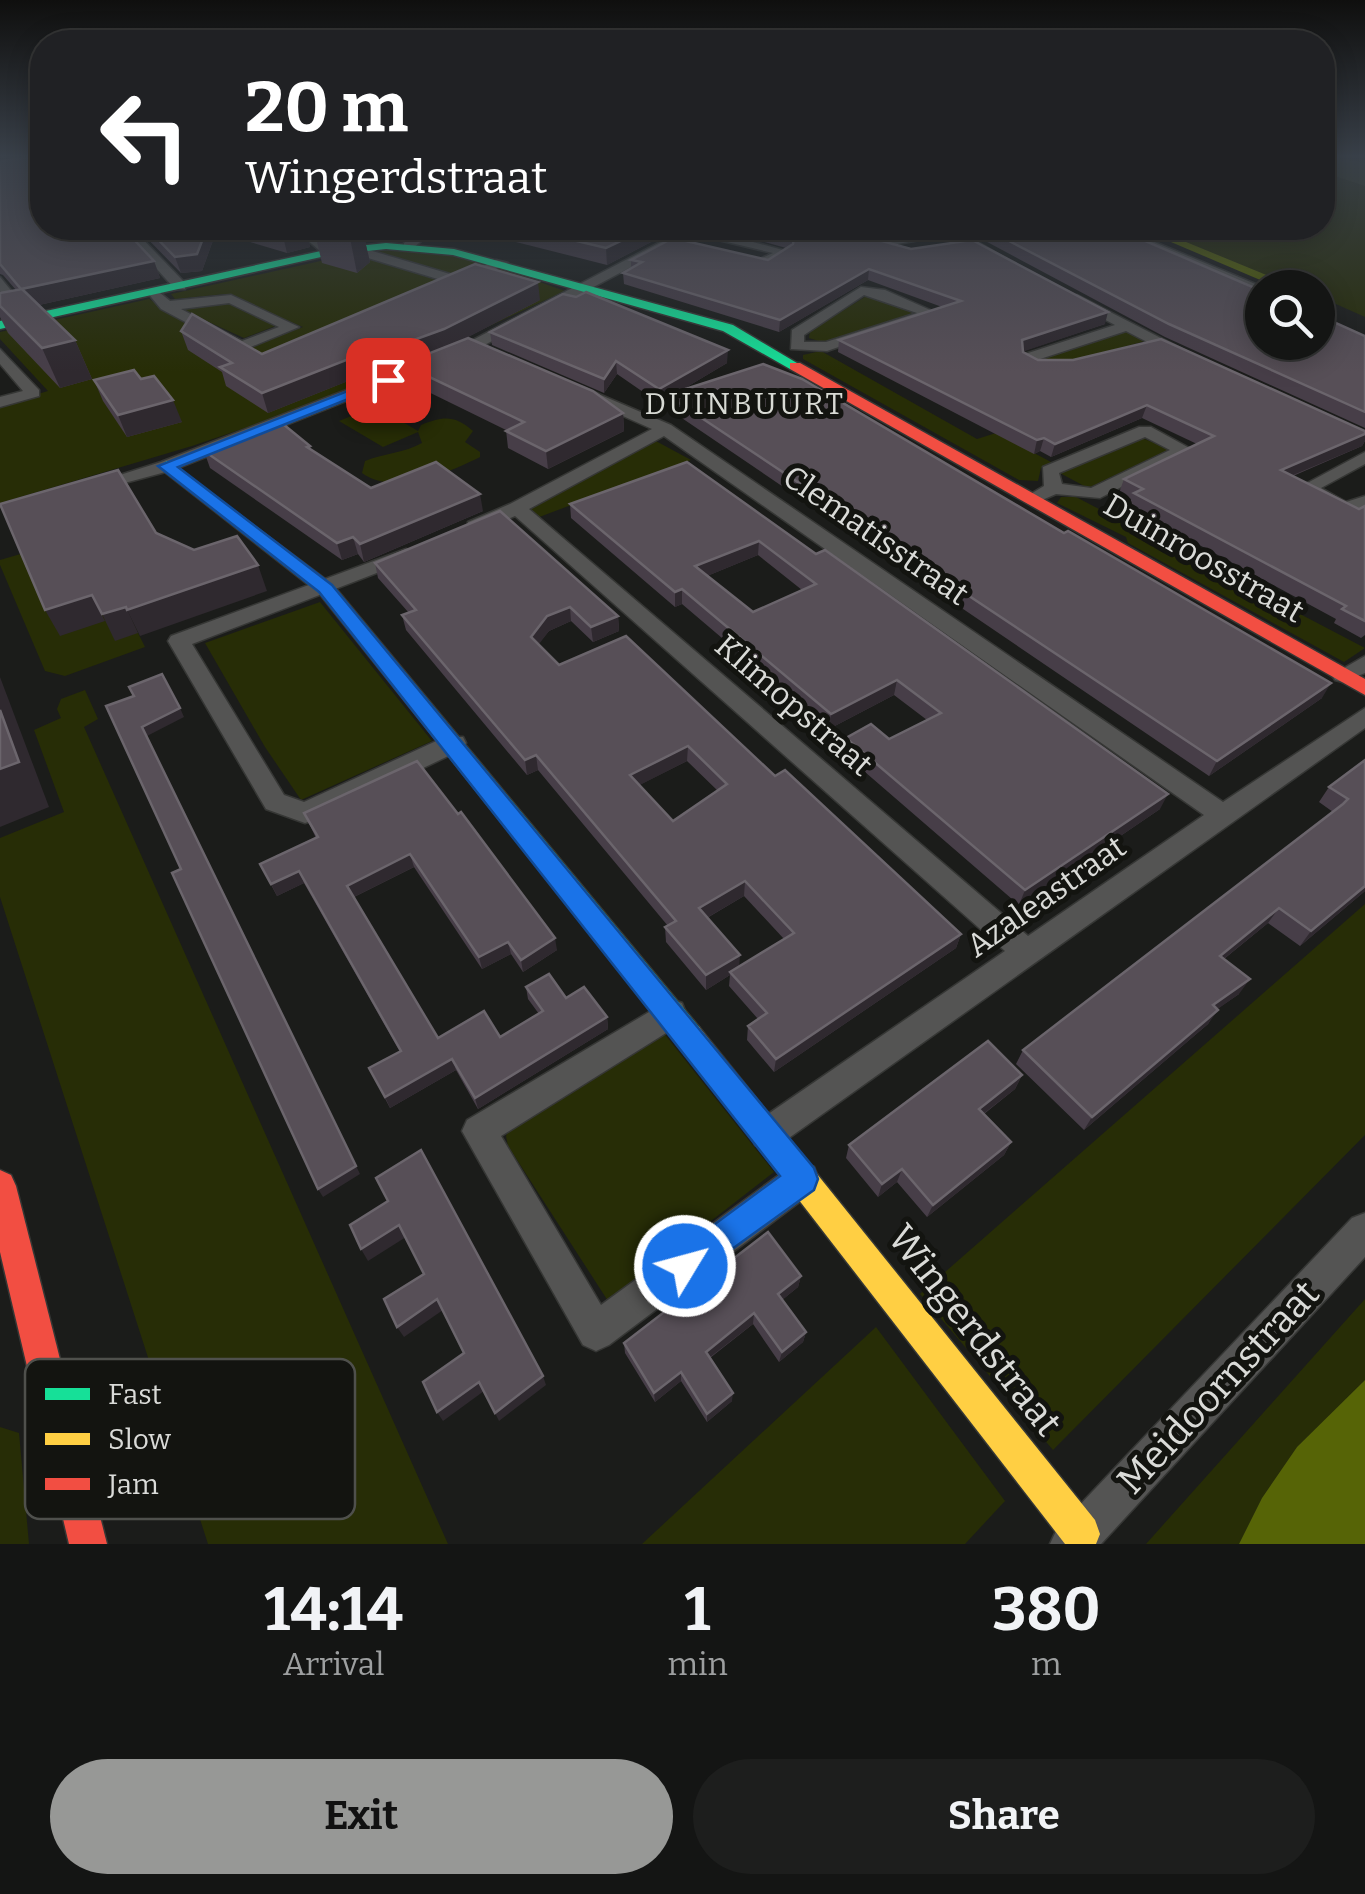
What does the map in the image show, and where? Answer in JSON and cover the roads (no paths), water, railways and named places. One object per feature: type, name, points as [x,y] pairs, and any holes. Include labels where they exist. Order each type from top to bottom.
[{"type":"street","points":[[137,240],[180,286]]},
{"type":"street","points":[[320,240],[341,251]]},
{"type":"street","points":[[408,246],[415,240]]},
{"type":"street","points":[[74,492],[166,466],[472,346],[671,241],[766,264],[784,252],[737,240]]},
{"type":"street","points":[[896,240],[887,242],[884,248],[909,253],[973,243]]},
{"type":"street","points":[[967,240],[1005,261]]},
{"type":"street","points":[[1141,240],[1245,284]]},
{"type":"street","name":"Duinroosstraat","points":[[160,299],[180,286],[341,251],[408,246],[587,286],[728,328],[1043,493],[1365,688]]},
{"type":"street","name":"Duinroosstraat","points":[[341,251],[461,282],[500,264]]},
{"type":"street","points":[[0,281],[27,319]]},
{"type":"street","points":[[1054,287],[1207,366]]},
{"type":"street","points":[[774,353],[796,346],[828,346],[930,314],[880,293],[862,291],[797,333],[796,346]]},
{"type":"street","name":"Duinroosstraat","points":[[0,325],[160,299],[231,299],[292,327],[241,346],[160,299]]},
{"type":"street","points":[[1070,364],[1053,368],[1033,364],[1027,358],[1126,326]]},
{"type":"street","points":[[1140,347],[1158,343]]},
{"type":"street","points":[[472,346],[501,358]]},
{"type":"street","points":[[0,354],[33,392],[0,402]]},
{"type":"street","name":"Clematisstraat","points":[[564,385],[665,429],[1224,815]]},
{"type":"street","points":[[454,743],[304,813],[276,802],[180,642],[326,588],[517,508],[665,429]]},
{"type":"street","name":"Duinroosstraat","points":[[1145,431],[1184,450],[1093,494],[1043,493],[1049,470],[1145,431]]},
{"type":"street","points":[[1365,456],[1306,488],[1344,508],[1365,502]]},
{"type":"street","name":"Wingerdstraat","points":[[166,466],[326,588],[671,1012],[1077,1539]]},
{"type":"street","name":"Klimopstraat","points":[[517,508],[1026,952]]},
{"type":"street","points":[[1343,675],[1365,663]]},
{"type":"street","name":"Azaleastraat","points":[[767,1134],[1365,716]]},
{"type":"street","points":[[671,1012],[479,1131],[596,1332],[802,1179]]},
{"type":"street","points":[[0,1186],[43,1359]]},
{"type":"street","name":"Meidoornstraat","points":[[1077,1539],[1365,1231]]},
{"type":"street","points":[[82,1519],[88,1544]]},
{"type":"district","name":"DUINBUURT","points":[[745,404]]}]
